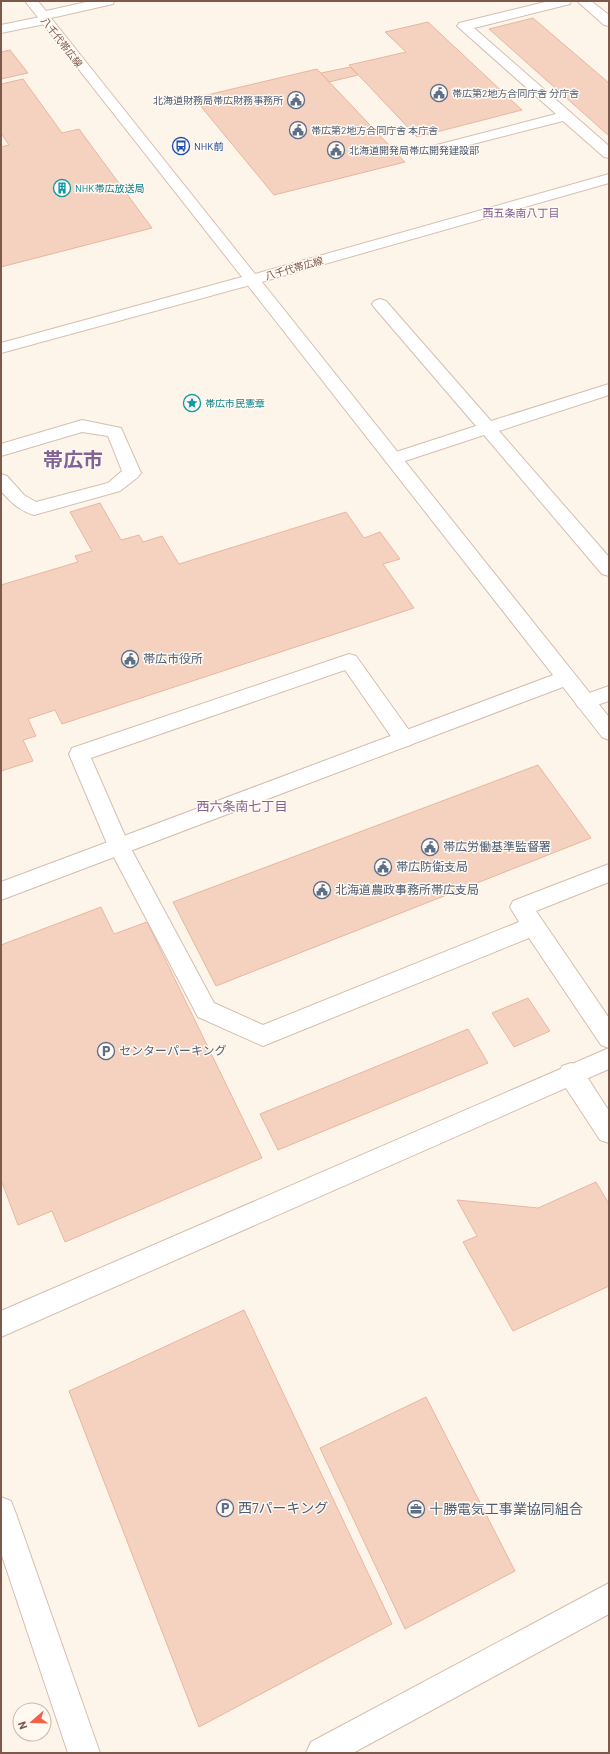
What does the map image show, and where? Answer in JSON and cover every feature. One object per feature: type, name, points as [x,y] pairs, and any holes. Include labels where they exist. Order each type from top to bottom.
[{"type":"street","name":"八千代帯広線","points":[[31,1],[252,280],[609,178]]},
{"type":"street","points":[[1,29],[108,1]]},
{"type":"street","points":[[565,1],[464,26],[609,154]]},
{"type":"street","points":[[583,1],[609,22]]},
{"type":"street","points":[[430,151],[565,116]]},
{"type":"street","points":[[1,348],[252,280],[609,732]]},
{"type":"street","points":[[380,304],[609,569]]},
{"type":"street","points":[[393,459],[609,390]]},
{"type":"street","points":[[1,450],[82,426],[115,432],[132,473],[114,487],[34,509],[18,498],[1,480]]},
{"type":"street","points":[[404,739],[349,661],[79,754],[119,846],[206,1010],[263,1036],[534,926]]},
{"type":"street","points":[[1,891],[567,678]]},
{"type":"street","points":[[585,702],[609,692]]},
{"type":"street","points":[[609,872],[521,907],[609,1038]]},
{"type":"street","points":[[1,1324],[609,1058]]},
{"type":"street","points":[[571,1074],[609,1132]]},
{"type":"street","points":[[1,1510],[84,1753]]},
{"type":"street","points":[[322,1753],[609,1598]]},
{"type":"building","points":[[533,18],[609,83],[609,136],[489,29]]},
{"type":"building","name":"帯広第2地方合同庁舎 分庁舎","points":[[428,22],[522,110],[417,137],[349,65],[406,52],[385,32]]},
{"type":"building","points":[[10,50],[28,73],[1,79],[1,52]]},
{"type":"building","points":[[350,67],[358,75],[329,82],[321,73]]},
{"type":"building","name":"帯広第2地方合同庁舎 本庁舎","points":[[317,69],[405,162],[274,195],[194,98]]},
{"type":"building","name":"NHK帯広放送局","points":[[23,79],[62,133],[79,129],[152,228],[1,267],[1,147],[9,145],[1,133],[1,84]]},
{"type":"building","name":"帯広市役所","points":[[100,503],[121,540],[139,535],[143,542],[162,536],[179,564],[346,512],[364,538],[380,532],[400,559],[383,564],[414,608],[62,724],[55,710],[28,719],[36,736],[23,740],[33,761],[1,771],[1,585],[78,562],[75,556],[92,551],[70,512]]},
{"type":"building","points":[[538,765],[591,838],[216,986],[173,902]]},
{"type":"building","name":"センターパーキング","points":[[101,907],[114,934],[147,922],[262,1158],[65,1242],[52,1211],[18,1225],[1,1180],[1,945]]},
{"type":"building","points":[[528,998],[550,1031],[514,1047],[492,1013]]},
{"type":"building","points":[[468,1029],[488,1063],[278,1150],[260,1114]]},
{"type":"building","points":[[596,1182],[609,1204],[609,1286],[513,1331],[463,1242],[477,1236],[457,1200],[538,1208]]},
{"type":"building","name":"西7パーキング","points":[[244,1310],[392,1624],[199,1727],[69,1391]]},
{"type":"building","name":"十勝電気工事業協同組合","points":[[426,1397],[515,1571],[405,1629],[320,1448]]},
{"type":"place","name":"帯広第2地方合同庁舎 分庁舎","points":[[439,93]]},
{"type":"place","name":"北海道財務局帯広財務事務所","points":[[296,100]]},
{"type":"place","name":"帯広第2地方合同庁舎 本庁舎","points":[[298,130]]},
{"type":"place","name":"NHK前","points":[[181,146]]},
{"type":"place","name":"北海道開発局帯広開発建設部","points":[[336,150]]},
{"type":"place","name":"NHK帯広放送局","points":[[62,188]]},
{"type":"place","name":"帯広市民憲章","points":[[192,403]]},
{"type":"place","name":"帯広市役所","points":[[130,659]]},
{"type":"place","name":"帯広労働基準監督署","points":[[430,847]]},
{"type":"place","name":"帯広防衛支局","points":[[383,867]]},
{"type":"place","name":"北海道農政事務所帯広支局","points":[[322,890]]},
{"type":"place","name":"センターパーキング","points":[[106,1051]]},
{"type":"place","name":"西7パーキング","points":[[225,1508]]},
{"type":"place","name":"十勝電気工事業協同組合","points":[[416,1509]]},
{"type":"district","name":"西五条南八丁目","points":[[521,213]]},
{"type":"district","name":"帯広市","points":[[73,460]]},
{"type":"district","name":"西六条南七丁目","points":[[242,806]]}]
